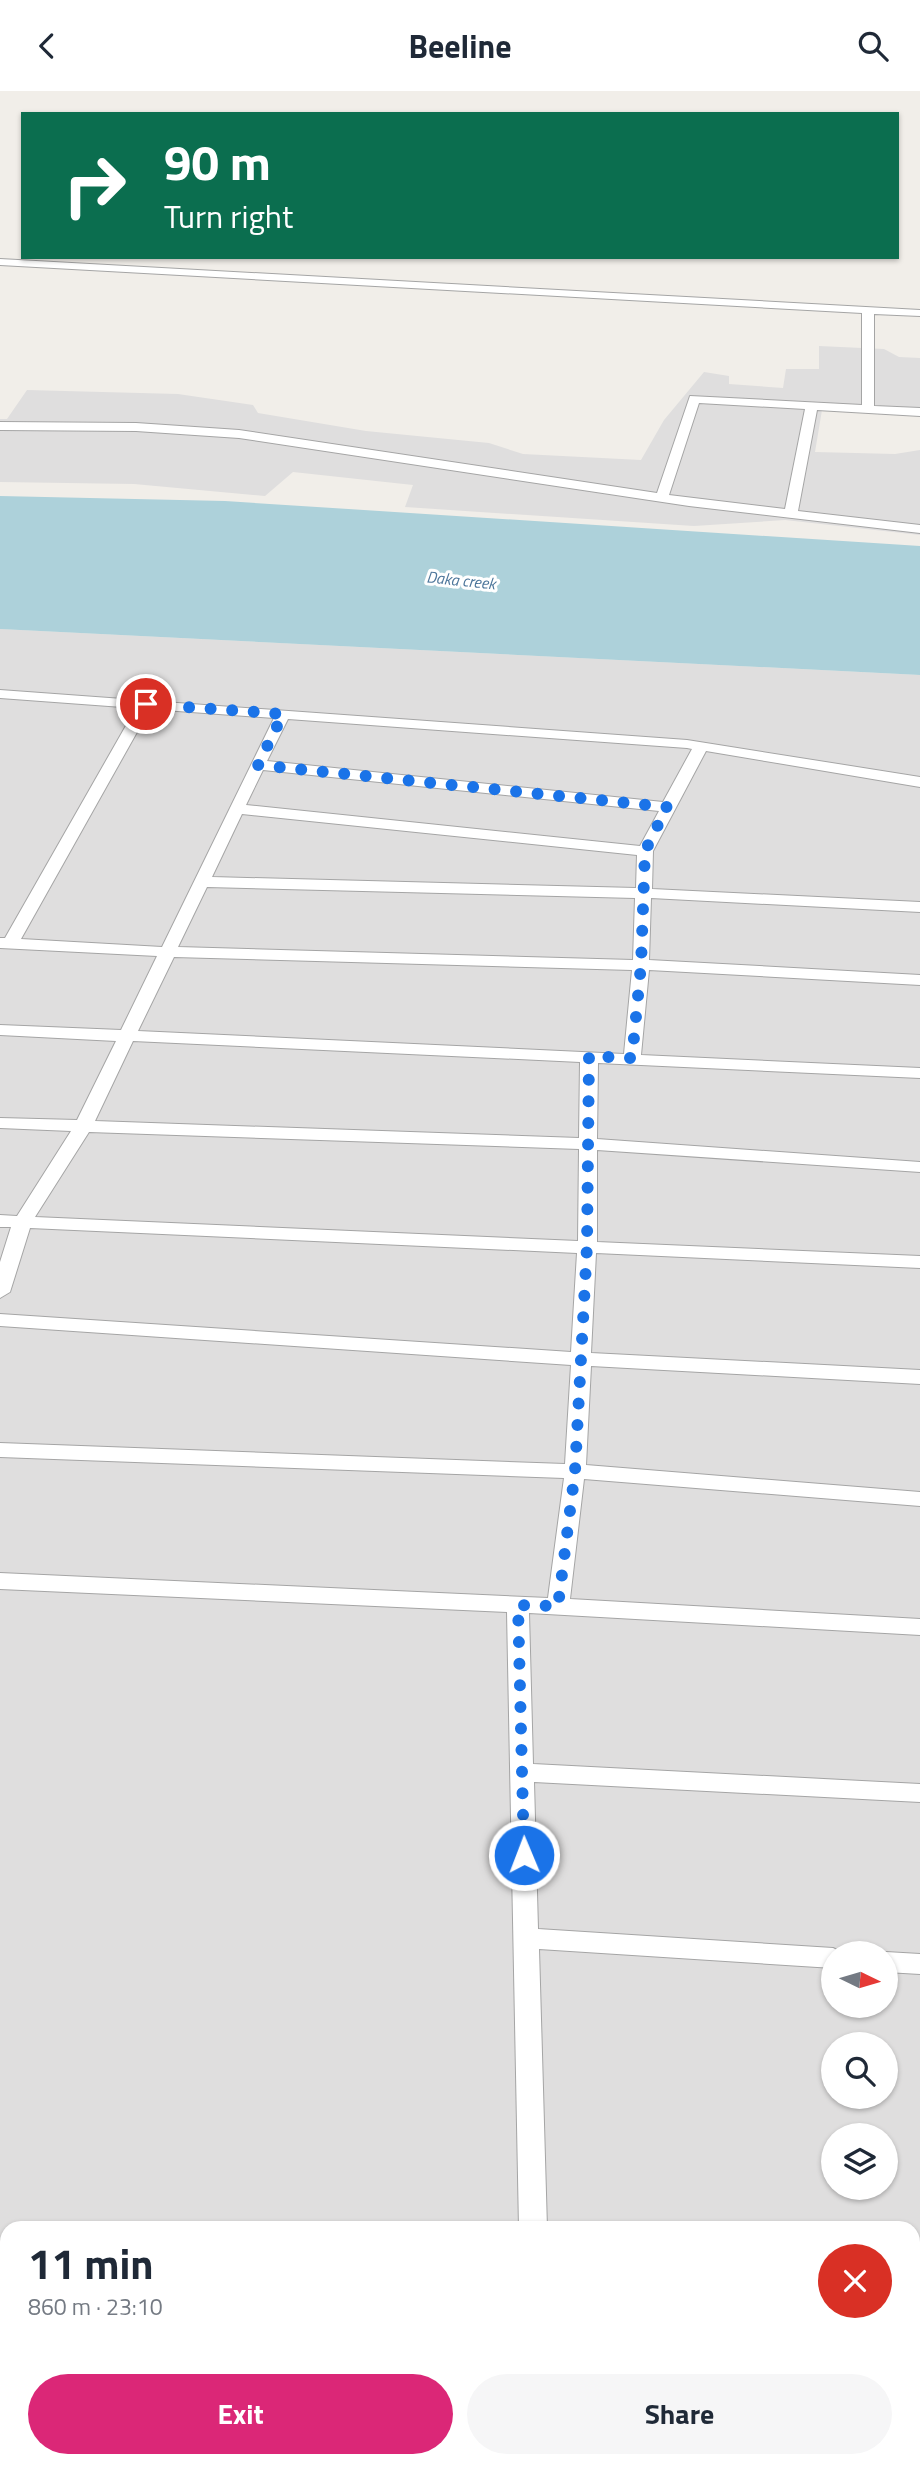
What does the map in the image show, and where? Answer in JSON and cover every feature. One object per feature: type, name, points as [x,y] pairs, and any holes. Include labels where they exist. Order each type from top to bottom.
[{"type":"street","points":[[0,262],[920,313]]},
{"type":"street","points":[[868,310],[868,409]]},
{"type":"street","points":[[662,498],[694,399],[920,412]]},
{"type":"street","points":[[791,514],[812,405]]},
{"type":"street","points":[[0,426],[136,427],[239,434],[662,498],[920,529]]},
{"type":"street","points":[[0,694],[701,746],[920,782]]},
{"type":"street","points":[[146,704],[6,943],[168,952],[641,965],[920,980]]},
{"type":"street","points":[[0,1292],[22,1223],[83,1126],[283,714]]},
{"type":"street","points":[[632,1058],[641,965],[645,851],[701,746]]},
{"type":"street","points":[[258,765],[667,807]]},
{"type":"street","points":[[237,810],[645,851]]},
{"type":"street","points":[[202,882],[642,893],[920,907]]},
{"type":"street","points":[[0,1030],[920,1073]]},
{"type":"street","points":[[558,1606],[575,1471],[587,1246],[589,1056]]},
{"type":"street","points":[[0,1123],[588,1144],[920,1167]]},
{"type":"street","points":[[0,1221],[920,1262]]},
{"type":"street","points":[[0,1320],[581,1359],[920,1377]]},
{"type":"street","points":[[0,1450],[575,1471],[920,1499]]},
{"type":"street","points":[[0,1581],[558,1606],[920,1627]]},
{"type":"street","points":[[518,1605],[533,2221]]},
{"type":"street","points":[[522,1772],[920,1793]]},
{"type":"street","points":[[526,1938],[821,1957]]},
{"type":"street","points":[[898,1963],[920,1964]]},
{"type":"shaded area","points":[[819,346],[884,349],[899,357],[920,358],[920,415],[822,410],[815,452],[895,454],[920,450],[920,535],[785,520],[694,526],[405,507],[413,485],[293,472],[265,496],[134,484],[0,482],[0,419],[7,419],[27,390],[178,394],[253,405],[258,413],[366,431],[489,443],[523,454],[641,460],[664,420],[704,372],[729,376],[729,384],[783,388],[786,369],[819,369]]},
{"type":"shaded area","points":[[0,629],[920,675],[920,2221],[0,2221]]},
{"type":"water","name":"Daka creek","points":[[0,496],[225,501],[920,546],[920,675],[0,629]]},
{"type":"route","points":[[146,704],[283,714],[258,765],[667,807],[645,851],[641,965],[632,1058],[589,1056],[587,1246],[575,1471],[558,1606],[518,1605],[524,1855]]}]
